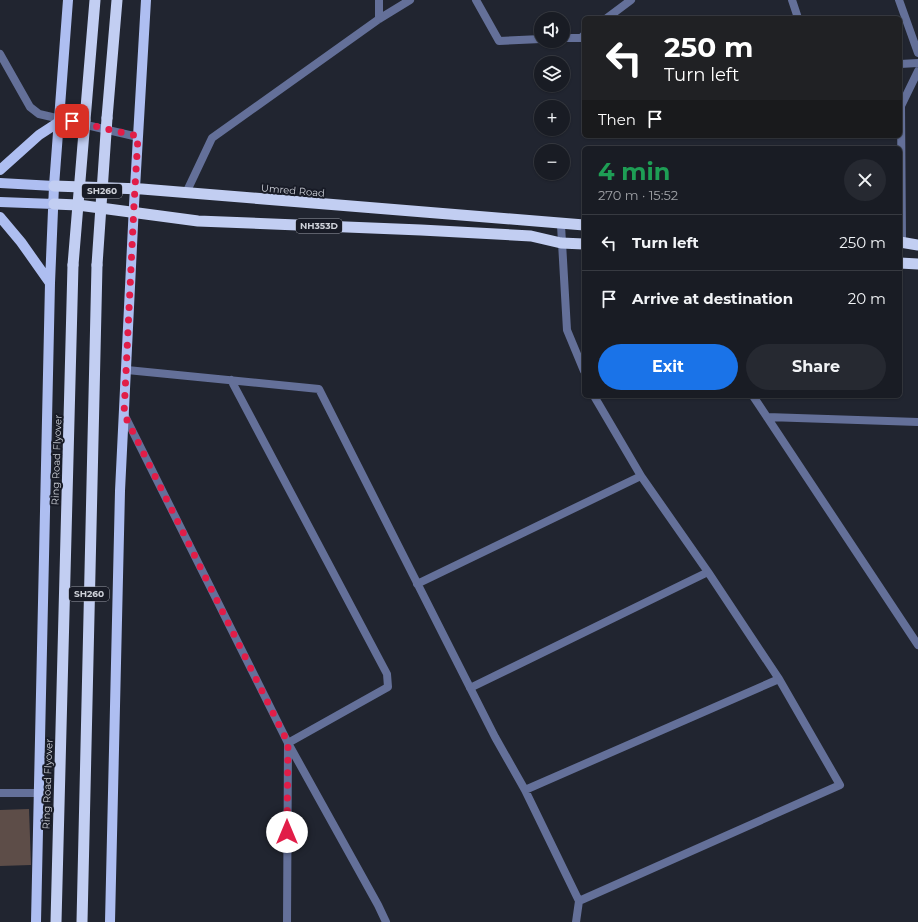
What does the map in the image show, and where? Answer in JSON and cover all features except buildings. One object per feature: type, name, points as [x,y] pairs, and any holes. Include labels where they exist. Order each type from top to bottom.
[{"type":"highway","name":"Ring Road Flyover","points":[[56,922],[73,265],[95,0]]},
{"type":"highway","name":"SH260","points":[[82,922],[97,265],[117,0]]},
{"type":"highway","name":"Umred Road","points":[[54,186],[135,189],[582,226]]},
{"type":"highway","name":"NH353D","points":[[54,204],[78,205],[198,221],[530,236],[561,243],[582,244]]},
{"type":"highway","points":[[902,242],[918,245]]},
{"type":"highway","points":[[902,263],[918,264]]},
{"type":"main road","points":[[36,922],[50,283],[54,186],[68,0]]},
{"type":"main road","points":[[110,922],[120,499],[146,0]]},
{"type":"main road","points":[[0,170],[39,134],[59,120]]},
{"type":"main road","name":"Umred Road","points":[[0,183],[54,186]]},
{"type":"main road","points":[[0,202],[54,204]]},
{"type":"main road","points":[[0,217],[21,242],[50,283]]},
{"type":"street","points":[[379,0],[379,19]]},
{"type":"street","points":[[186,193],[212,138],[379,19],[410,0]]},
{"type":"street","points":[[476,0],[499,41],[534,39]]},
{"type":"street","points":[[610,16],[631,0]]},
{"type":"street","points":[[792,0],[797,16]]},
{"type":"street","points":[[899,0],[918,52]]},
{"type":"street","points":[[570,38],[582,37]]},
{"type":"street","points":[[0,54],[30,107],[39,114],[59,120],[138,136]]},
{"type":"street","points":[[902,64],[918,63]]},
{"type":"street","points":[[902,104],[918,71]]},
{"type":"street","points":[[560,224],[567,330],[582,366]]},
{"type":"street","points":[[127,370],[319,389],[495,737],[525,790],[579,901],[576,922]]},
{"type":"street","points":[[230,380],[387,674],[388,687],[288,743]]},
{"type":"street","points":[[579,901],[840,785],[779,679],[708,572],[641,476],[595,398]]},
{"type":"street","points":[[754,398],[918,645]]},
{"type":"street","points":[[124,414],[288,743],[386,922]]},
{"type":"street","points":[[767,417],[918,422]]},
{"type":"street","points":[[417,584],[641,476]]},
{"type":"street","points":[[470,688],[708,572]]},
{"type":"street","points":[[525,790],[779,679]]},
{"type":"street","points":[[287,922],[288,743]]},
{"type":"street","points":[[0,793],[39,793]]},
{"type":"route","points":[[72,121],[138,136],[124,414],[288,743],[287,832]]}]
